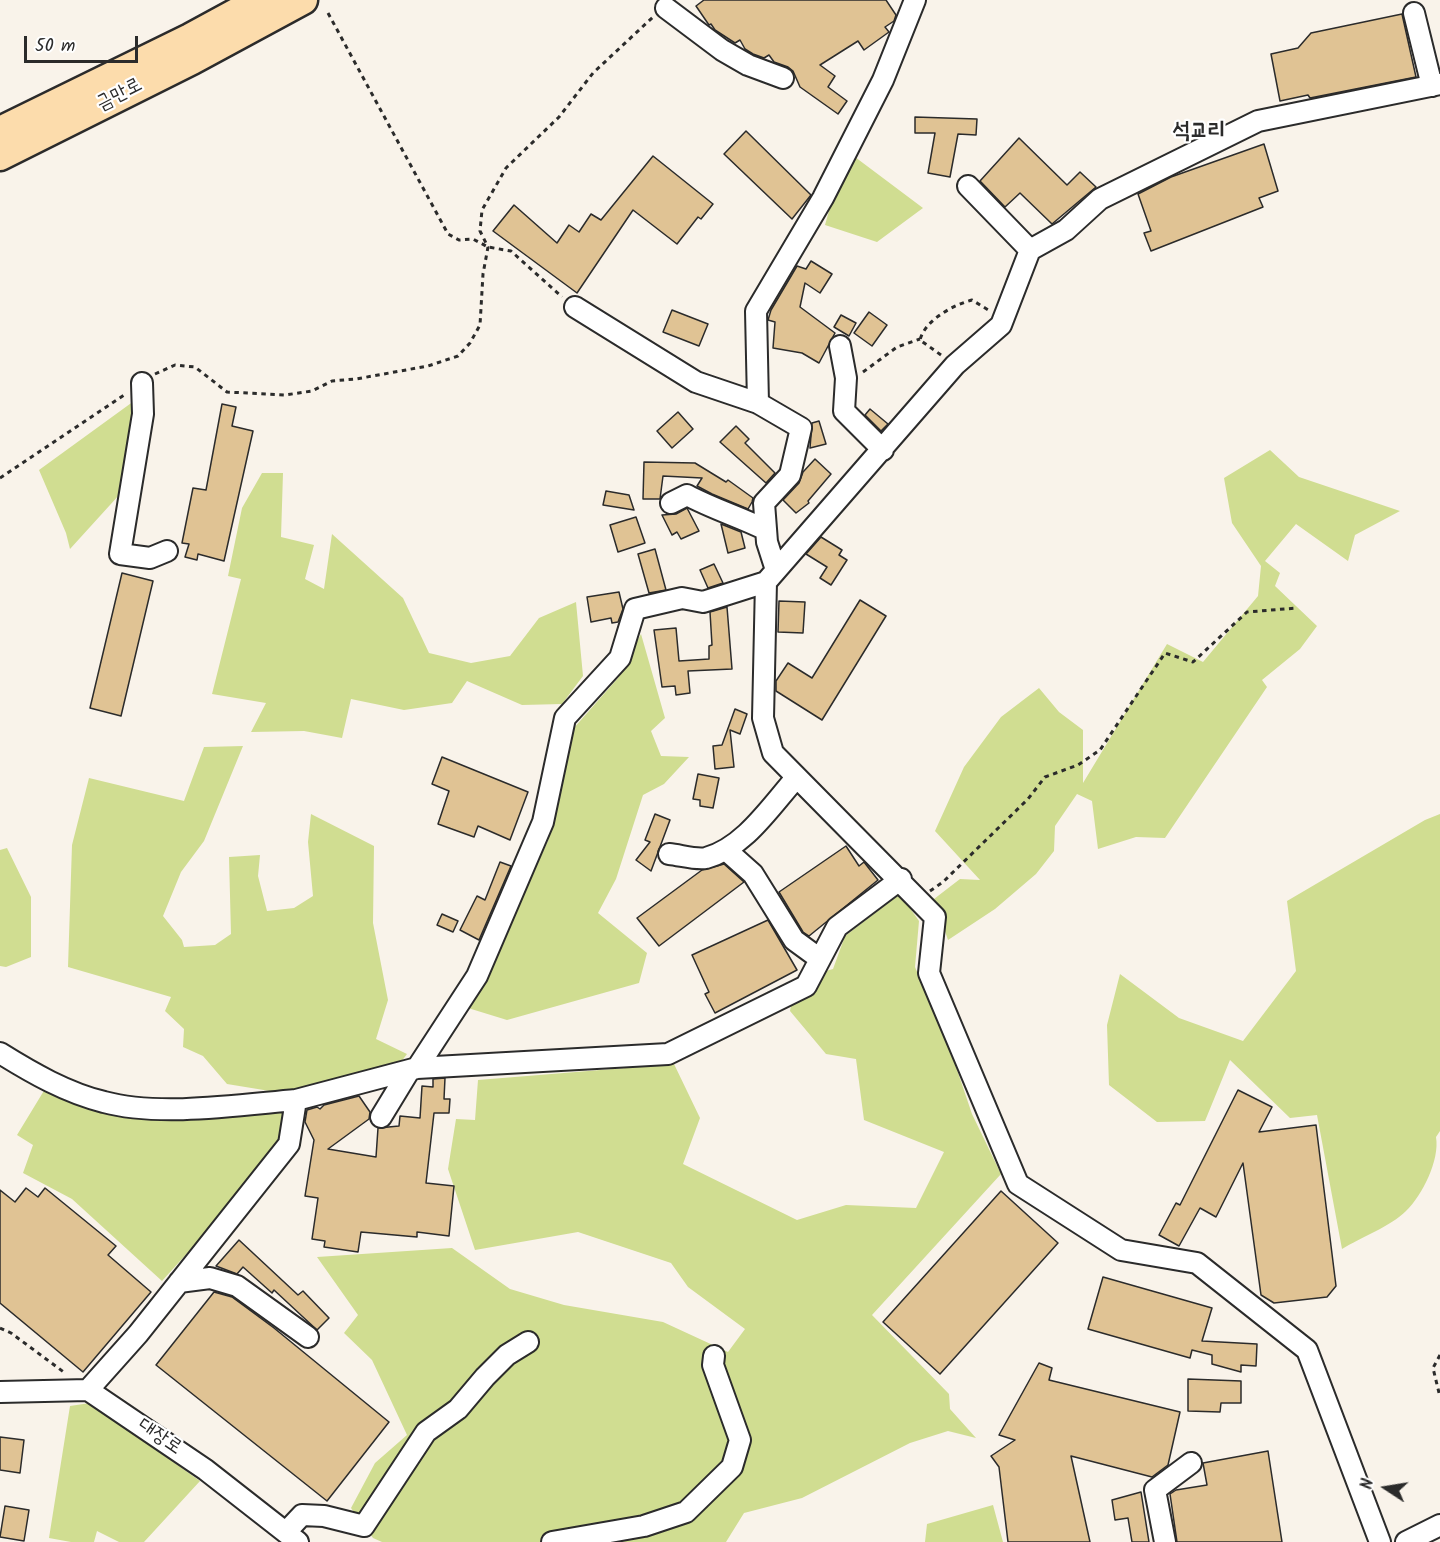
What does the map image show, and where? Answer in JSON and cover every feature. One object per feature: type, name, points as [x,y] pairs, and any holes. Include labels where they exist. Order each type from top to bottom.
[{"type":"highway","name":"금만로","points":[[0,131],[190,38],[260,0]]},
{"type":"highway","name":"금만로","points":[[0,156],[192,60],[315,7]]},
{"type":"street","points":[[758,403],[756,311],[828,188],[883,80],[915,0]]},
{"type":"street","points":[[666,8],[722,50],[748,64],[783,78]]},
{"type":"street","points":[[381,1117],[477,976],[543,822],[565,718],[620,658],[635,609],[682,598],[703,602],[771,576],[955,365],[1002,322],[1030,250],[1066,230],[1100,199],[1258,121],[1436,85],[1414,13]]},
{"type":"street","points":[[968,186],[1030,250]]},
{"type":"street","points":[[575,307],[696,382],[758,403],[801,428],[790,475],[764,503],[771,576],[763,718],[773,753],[901,879],[935,917],[929,973],[1018,1184],[1121,1250],[1197,1263],[1307,1350],[1380,1542]]},
{"type":"street","points":[[840,346],[846,375],[844,411],[883,450]]},
{"type":"street","points":[[142,382],[143,414],[120,554],[150,558],[167,551]]},
{"type":"street","points":[[671,503],[687,495],[711,508],[735,515],[766,530]]},
{"type":"street","points":[[669,854],[704,858],[726,850],[740,839],[796,778]]},
{"type":"street","points":[[726,850],[753,874],[794,940],[820,959]]},
{"type":"street","points":[[0,1053],[36,1076],[103,1102],[141,1108],[227,1106],[296,1100],[413,1069],[668,1054],[806,986],[837,927],[901,879]]},
{"type":"street","points":[[0,1392],[88,1390],[179,1282],[289,1144],[296,1100]]},
{"type":"street","points":[[179,1282],[210,1278],[237,1286],[308,1337]]},
{"type":"street","points":[[292,1537],[303,1515],[324,1516],[364,1526],[426,1432],[458,1409],[507,1355],[528,1342]]},
{"type":"street","points":[[552,1542],[644,1526],[686,1512],[732,1467],[740,1440],[713,1365],[714,1356]]},
{"type":"street","name":"대장로","points":[[88,1390],[206,1470],[292,1537]]},
{"type":"street","points":[[1165,1542],[1155,1490],[1191,1463]]},
{"type":"street","points":[[1406,1542],[1440,1525]]},
{"type":"path","points":[[315,7],[448,234],[459,240],[473,239],[488,247],[511,251],[537,277],[575,307]]},
{"type":"path","points":[[0,478],[142,382],[175,365],[195,367],[226,392],[285,394],[312,391],[332,381],[357,379],[428,366],[458,356],[470,343],[480,325],[483,274],[488,247],[480,231],[482,210],[506,168],[559,117],[593,73],[666,8]]},
{"type":"path","points":[[846,375],[848,373],[860,374],[897,348],[920,339],[926,327],[962,302],[972,300],[1002,322]]},
{"type":"path","points":[[920,339],[925,346],[955,365]]},
{"type":"path","points":[[919,899],[952,874],[1028,799],[1045,777],[1078,765],[1100,750],[1165,654],[1193,662],[1247,612],[1297,608]]},
{"type":"path","points":[[0,1328],[11,1333],[88,1390]]},
{"type":"path","points":[[1440,1355],[1433,1368],[1440,1397]]},
{"type":"green space","points":[[855,157],[923,208],[877,242],[825,225],[836,186]]},
{"type":"green space","points":[[134,401],[120,494],[70,549],[66,533],[39,470]]},
{"type":"green space","points":[[1270,450],[1299,477],[1400,511],[1355,535],[1348,561],[1296,524],[1265,561],[1280,573],[1275,586],[1317,626],[1300,649],[1262,680],[1267,687],[1165,838],[1136,837],[1098,849],[1092,801],[1077,794],[1055,826],[1054,851],[1036,874],[995,909],[948,940],[934,899],[960,879],[980,880],[935,831],[964,767],[1001,717],[1039,688],[1059,712],[1083,730],[1083,783],[1167,644],[1203,662],[1258,596],[1261,566],[1232,523],[1224,478]]},
{"type":"green space","points":[[262,473],[283,473],[281,537],[314,545],[305,579],[324,589],[332,534],[403,598],[429,653],[471,663],[510,656],[539,618],[576,602],[583,676],[562,704],[522,705],[467,681],[452,703],[404,710],[351,699],[342,738],[304,731],[251,732],[266,703],[212,694],[241,579],[228,576],[242,508]]},
{"type":"green space","points":[[641,634],[665,718],[651,731],[661,756],[689,757],[664,784],[643,795],[616,879],[598,913],[647,953],[639,983],[507,1020],[468,1008],[548,841],[573,729],[618,678]]},
{"type":"green space","points":[[243,746],[204,841],[181,872],[163,916],[182,940],[184,947],[215,945],[231,934],[229,857],[260,855],[258,876],[267,911],[294,908],[313,896],[308,842],[311,814],[374,846],[373,923],[388,1000],[376,1039],[407,1054],[395,1070],[282,1093],[227,1084],[203,1056],[183,1047],[184,1029],[165,1011],[171,997],[68,967],[72,845],[89,778],[184,801],[204,747]]},
{"type":"green space","points":[[1440,814],[1440,1131],[1436,1137],[1435,1156],[1424,1187],[1406,1211],[1384,1227],[1342,1249],[1317,1115],[1290,1118],[1230,1060],[1205,1121],[1157,1122],[1109,1085],[1107,1025],[1120,974],[1179,1018],[1243,1041],[1296,971],[1287,901],[1425,820]]},
{"type":"green space","points":[[7,848],[31,897],[31,957],[6,967],[0,966],[0,850]]},
{"type":"green space","points":[[900,894],[919,921],[915,967],[951,1052],[972,1114],[1001,1174],[872,1315],[949,1394],[950,1409],[976,1438],[948,1431],[910,1443],[802,1498],[744,1513],[726,1542],[382,1542],[373,1538],[351,1508],[375,1463],[407,1435],[372,1360],[344,1333],[358,1315],[317,1257],[452,1248],[510,1289],[564,1305],[663,1322],[728,1352],[745,1329],[688,1287],[671,1263],[578,1232],[475,1250],[448,1169],[456,1119],[475,1120],[478,1080],[674,1064],[700,1118],[683,1164],[797,1220],[846,1205],[916,1208],[944,1152],[864,1120],[856,1059],[826,1054],[790,1011],[796,979],[833,969],[845,936]]},
{"type":"green space","points":[[45,1089],[109,1114],[125,1111],[287,1111],[275,1156],[162,1281],[72,1199],[23,1173],[33,1145],[17,1135]]},
{"type":"green space","points":[[90,1403],[200,1481],[144,1542],[119,1542],[97,1531],[94,1542],[71,1542],[49,1538],[70,1406]]},
{"type":"green space","points":[[993,1505],[1003,1542],[925,1542],[927,1524]]},
{"type":"building","points":[[704,0],[886,0],[896,15],[894,21],[885,27],[889,32],[864,50],[858,41],[820,65],[835,76],[828,87],[847,101],[838,114],[800,87],[793,71],[788,67],[774,62],[769,55],[764,58],[753,54],[745,49],[740,40],[735,43],[715,30],[711,24],[709,25],[696,6]]},
{"type":"building","points":[[1402,14],[1416,77],[1310,98],[1308,95],[1280,101],[1271,54],[1298,48],[1311,33]]},
{"type":"building","points":[[915,117],[977,119],[976,135],[958,134],[950,177],[928,173],[935,133],[915,133]]},
{"type":"building","points":[[746,131],[811,195],[792,219],[724,154]]},
{"type":"building","points":[[1019,138],[1067,185],[1080,172],[1096,187],[1052,224],[1020,193],[1005,207],[980,181]]},
{"type":"building","points":[[1264,144],[1278,191],[1259,198],[1263,207],[1151,251],[1144,233],[1151,231],[1138,194],[1171,177]]},
{"type":"building","points":[[653,156],[713,204],[701,219],[698,217],[677,244],[633,210],[577,293],[493,231],[514,205],[557,243],[569,225],[579,232],[591,214],[601,220]]},
{"type":"building","points":[[811,261],[832,274],[820,293],[805,283],[800,307],[835,333],[819,363],[802,353],[773,348],[775,322],[768,320],[771,310],[797,266],[806,269]]},
{"type":"building","points":[[672,310],[708,324],[699,346],[663,332]]},
{"type":"building","points":[[869,312],[887,325],[872,346],[854,333]]},
{"type":"building","points":[[841,315],[856,323],[849,336],[834,327]]},
{"type":"building","points":[[222,404],[236,407],[232,426],[253,431],[224,561],[198,554],[197,560],[185,557],[189,544],[182,543],[193,488],[206,490]]},
{"type":"building","points":[[870,409],[888,424],[881,431],[865,415]]},
{"type":"building","points":[[678,412],[693,429],[672,448],[657,431]]},
{"type":"building","points":[[819,421],[826,444],[810,448],[812,423]]},
{"type":"building","points":[[736,426],[749,439],[745,443],[775,473],[766,483],[720,442]]},
{"type":"building","points":[[815,459],[831,474],[808,501],[809,503],[796,513],[783,500],[799,483],[803,472]]},
{"type":"building","points":[[644,462],[695,463],[726,482],[728,480],[753,498],[752,502],[748,509],[712,494],[697,486],[702,478],[663,476],[660,499],[643,499]]},
{"type":"building","points":[[606,491],[629,495],[634,510],[603,505]]},
{"type":"building","points":[[687,508],[699,531],[681,539],[677,532],[672,535],[662,515],[676,514]]},
{"type":"building","points":[[636,517],[645,543],[618,552],[610,525]]},
{"type":"building","points":[[721,524],[741,532],[745,548],[728,553]]},
{"type":"building","points":[[821,537],[842,550],[839,555],[847,560],[831,585],[820,578],[827,567],[806,554]]},
{"type":"building","points":[[655,549],[666,590],[649,593],[638,554]]},
{"type":"building","points":[[714,564],[723,583],[708,588],[700,570]]},
{"type":"building","points":[[122,573],[153,581],[121,716],[90,708]]},
{"type":"building","points":[[619,592],[623,609],[618,622],[612,623],[611,618],[591,622],[587,597]]},
{"type":"building","points":[[860,600],[886,616],[822,720],[776,691],[776,681],[788,663],[812,678]]},
{"type":"building","points":[[779,601],[805,602],[803,633],[778,632]]},
{"type":"building","points":[[727,607],[732,669],[688,671],[690,693],[676,695],[675,686],[662,687],[654,630],[676,628],[679,661],[709,659],[709,646],[712,645],[710,612]]},
{"type":"building","points":[[735,709],[747,714],[740,734],[730,730],[734,767],[715,769],[713,746],[722,745]]},
{"type":"building","points":[[442,757],[528,792],[510,840],[478,826],[474,837],[438,824],[449,791],[432,784]]},
{"type":"building","points":[[698,774],[719,778],[713,808],[700,806],[700,800],[693,799]]},
{"type":"building","points":[[655,814],[670,820],[651,871],[636,860],[650,842],[645,840]]},
{"type":"building","points":[[846,846],[859,866],[864,862],[878,880],[809,936],[803,932],[779,892]]},
{"type":"building","points":[[500,862],[511,866],[479,940],[460,930],[477,896],[485,900]]},
{"type":"building","points":[[724,864],[744,882],[659,946],[637,918],[702,870]]},
{"type":"building","points":[[442,914],[458,921],[453,932],[437,925]]},
{"type":"building","points":[[768,920],[797,970],[715,1013],[705,994],[709,992],[692,955]]},
{"type":"building","points":[[445,1078],[444,1099],[450,1099],[449,1113],[434,1113],[426,1183],[454,1186],[449,1236],[417,1232],[417,1237],[361,1232],[358,1252],[324,1247],[325,1241],[312,1239],[318,1198],[305,1196],[314,1140],[305,1122],[307,1110],[317,1107],[320,1109],[324,1105],[359,1096],[370,1112],[369,1119],[328,1149],[376,1157],[378,1128],[399,1126],[400,1116],[420,1118],[422,1086],[433,1087],[433,1079]]},
{"type":"building","points":[[1238,1090],[1272,1107],[1259,1132],[1316,1125],[1336,1286],[1327,1297],[1274,1303],[1261,1295],[1243,1163],[1216,1217],[1200,1208],[1179,1246],[1159,1235],[1176,1203],[1180,1205]]},
{"type":"building","points":[[26,1188],[38,1197],[45,1188],[116,1246],[108,1255],[151,1292],[83,1372],[0,1303],[0,1190],[15,1202]]},
{"type":"building","points":[[1001,1191],[1058,1243],[940,1374],[883,1322]]},
{"type":"building","points":[[239,1240],[298,1295],[303,1291],[329,1318],[317,1330],[274,1290],[272,1293],[243,1267],[237,1274],[216,1266]]},
{"type":"building","points":[[1103,1277],[1212,1308],[1202,1341],[1257,1344],[1256,1366],[1241,1365],[1241,1372],[1212,1364],[1212,1355],[1192,1350],[1190,1358],[1088,1329]]},
{"type":"building","points":[[214,1292],[232,1297],[274,1328],[389,1422],[327,1501],[156,1365]]},
{"type":"building","points":[[1039,1363],[1052,1368],[1049,1380],[1180,1412],[1168,1465],[1152,1477],[1071,1456],[1090,1542],[1008,1542],[999,1467],[991,1456],[1015,1440],[999,1435]]},
{"type":"building","points":[[1188,1379],[1241,1381],[1241,1403],[1221,1403],[1220,1412],[1188,1411]]},
{"type":"building","points":[[0,1437],[24,1440],[20,1473],[0,1470]]},
{"type":"building","points":[[1268,1451],[1282,1542],[1177,1542],[1170,1494],[1176,1490],[1207,1485],[1203,1463]]},
{"type":"building","points":[[1141,1492],[1149,1542],[1132,1542],[1128,1518],[1115,1520],[1112,1500]]},
{"type":"building","points":[[5,1506],[29,1510],[24,1541],[0,1537]]},
{"type":"district","name":"석교리","points":[[1199,133]]}]
